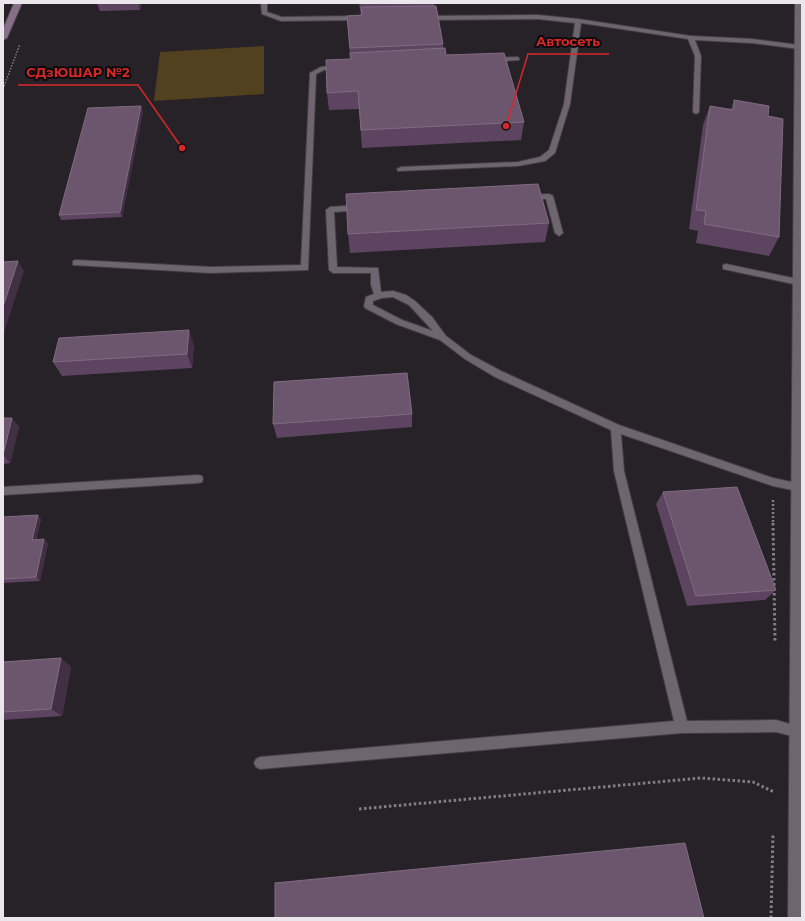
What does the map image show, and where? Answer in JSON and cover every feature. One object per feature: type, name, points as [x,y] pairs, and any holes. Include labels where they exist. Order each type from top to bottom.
[{"type":"main road","points":[[3,38],[18,3]]},
{"type":"street","points":[[796,918],[796,487],[799,3]]},
{"type":"lane","points":[[264,3],[264,13],[281,19],[367,18]]},
{"type":"lane","points":[[421,18],[538,17],[578,21],[691,38],[752,40],[799,48]]},
{"type":"lane","points":[[402,169],[518,164],[542,159],[552,151],[566,104],[578,21]]},
{"type":"lane","points":[[691,38],[698,56],[696,112]]},
{"type":"lane","points":[[486,60],[517,59]]},
{"type":"lane","points":[[76,263],[211,270],[305,268],[313,73],[323,68],[346,66]]},
{"type":"lane","points":[[518,198],[549,196],[559,233]]},
{"type":"lane","points":[[369,208],[330,210],[333,270],[375,270],[375,285],[378,295]]},
{"type":"lane","points":[[726,267],[798,282]]},
{"type":"lane","points":[[443,338],[399,322],[368,306],[369,299],[378,295],[401,295],[421,308],[443,338],[468,357],[498,374],[616,428],[773,482],[796,487]]},
{"type":"lane","points":[[616,428],[619,471],[682,727]]},
{"type":"lane","points":[[3,491],[198,479]]},
{"type":"lane","points":[[260,763],[682,727],[776,726],[796,731]]},
{"type":"path","points":[[359,809],[702,778],[753,782],[774,790],[774,798]]},
{"type":"path","points":[[771,918],[773,830]]},
{"type":"shaded area","points":[[264,46],[264,94],[154,101],[160,52]]},
{"type":"building","points":[[436,6],[443,44],[350,48],[347,16],[362,15],[361,7]]},
{"type":"building","points":[[445,48],[446,55],[504,53],[524,122],[361,130],[358,91],[327,93],[326,60],[351,59],[350,53]]},
{"type":"building","points":[[734,100],[769,106],[768,116],[783,119],[779,237],[704,224],[706,211],[696,210],[710,106],[734,110]]},
{"type":"building","points":[[141,106],[120,212],[59,215],[88,108]]},
{"type":"building","points":[[538,184],[549,223],[348,234],[346,194]]},
{"type":"building","points":[[18,261],[3,307],[3,262]]},
{"type":"building","points":[[189,330],[187,354],[53,362],[59,338]]},
{"type":"building","points":[[407,373],[412,414],[273,424],[274,382]]},
{"type":"building","points":[[3,418],[12,418],[3,455]]},
{"type":"building","points":[[737,487],[776,590],[696,596],[663,492]]},
{"type":"building","points":[[38,515],[32,540],[44,539],[36,577],[3,579],[3,517]]},
{"type":"building","points":[[61,658],[51,709],[3,712],[3,662]]},
{"type":"building","points":[[685,843],[704,918],[275,918],[275,883]]},
{"type":"place","name":"Автосеть","points":[[506,126]]},
{"type":"place","name":"СДзЮШАР №2","points":[[182,148]]}]
